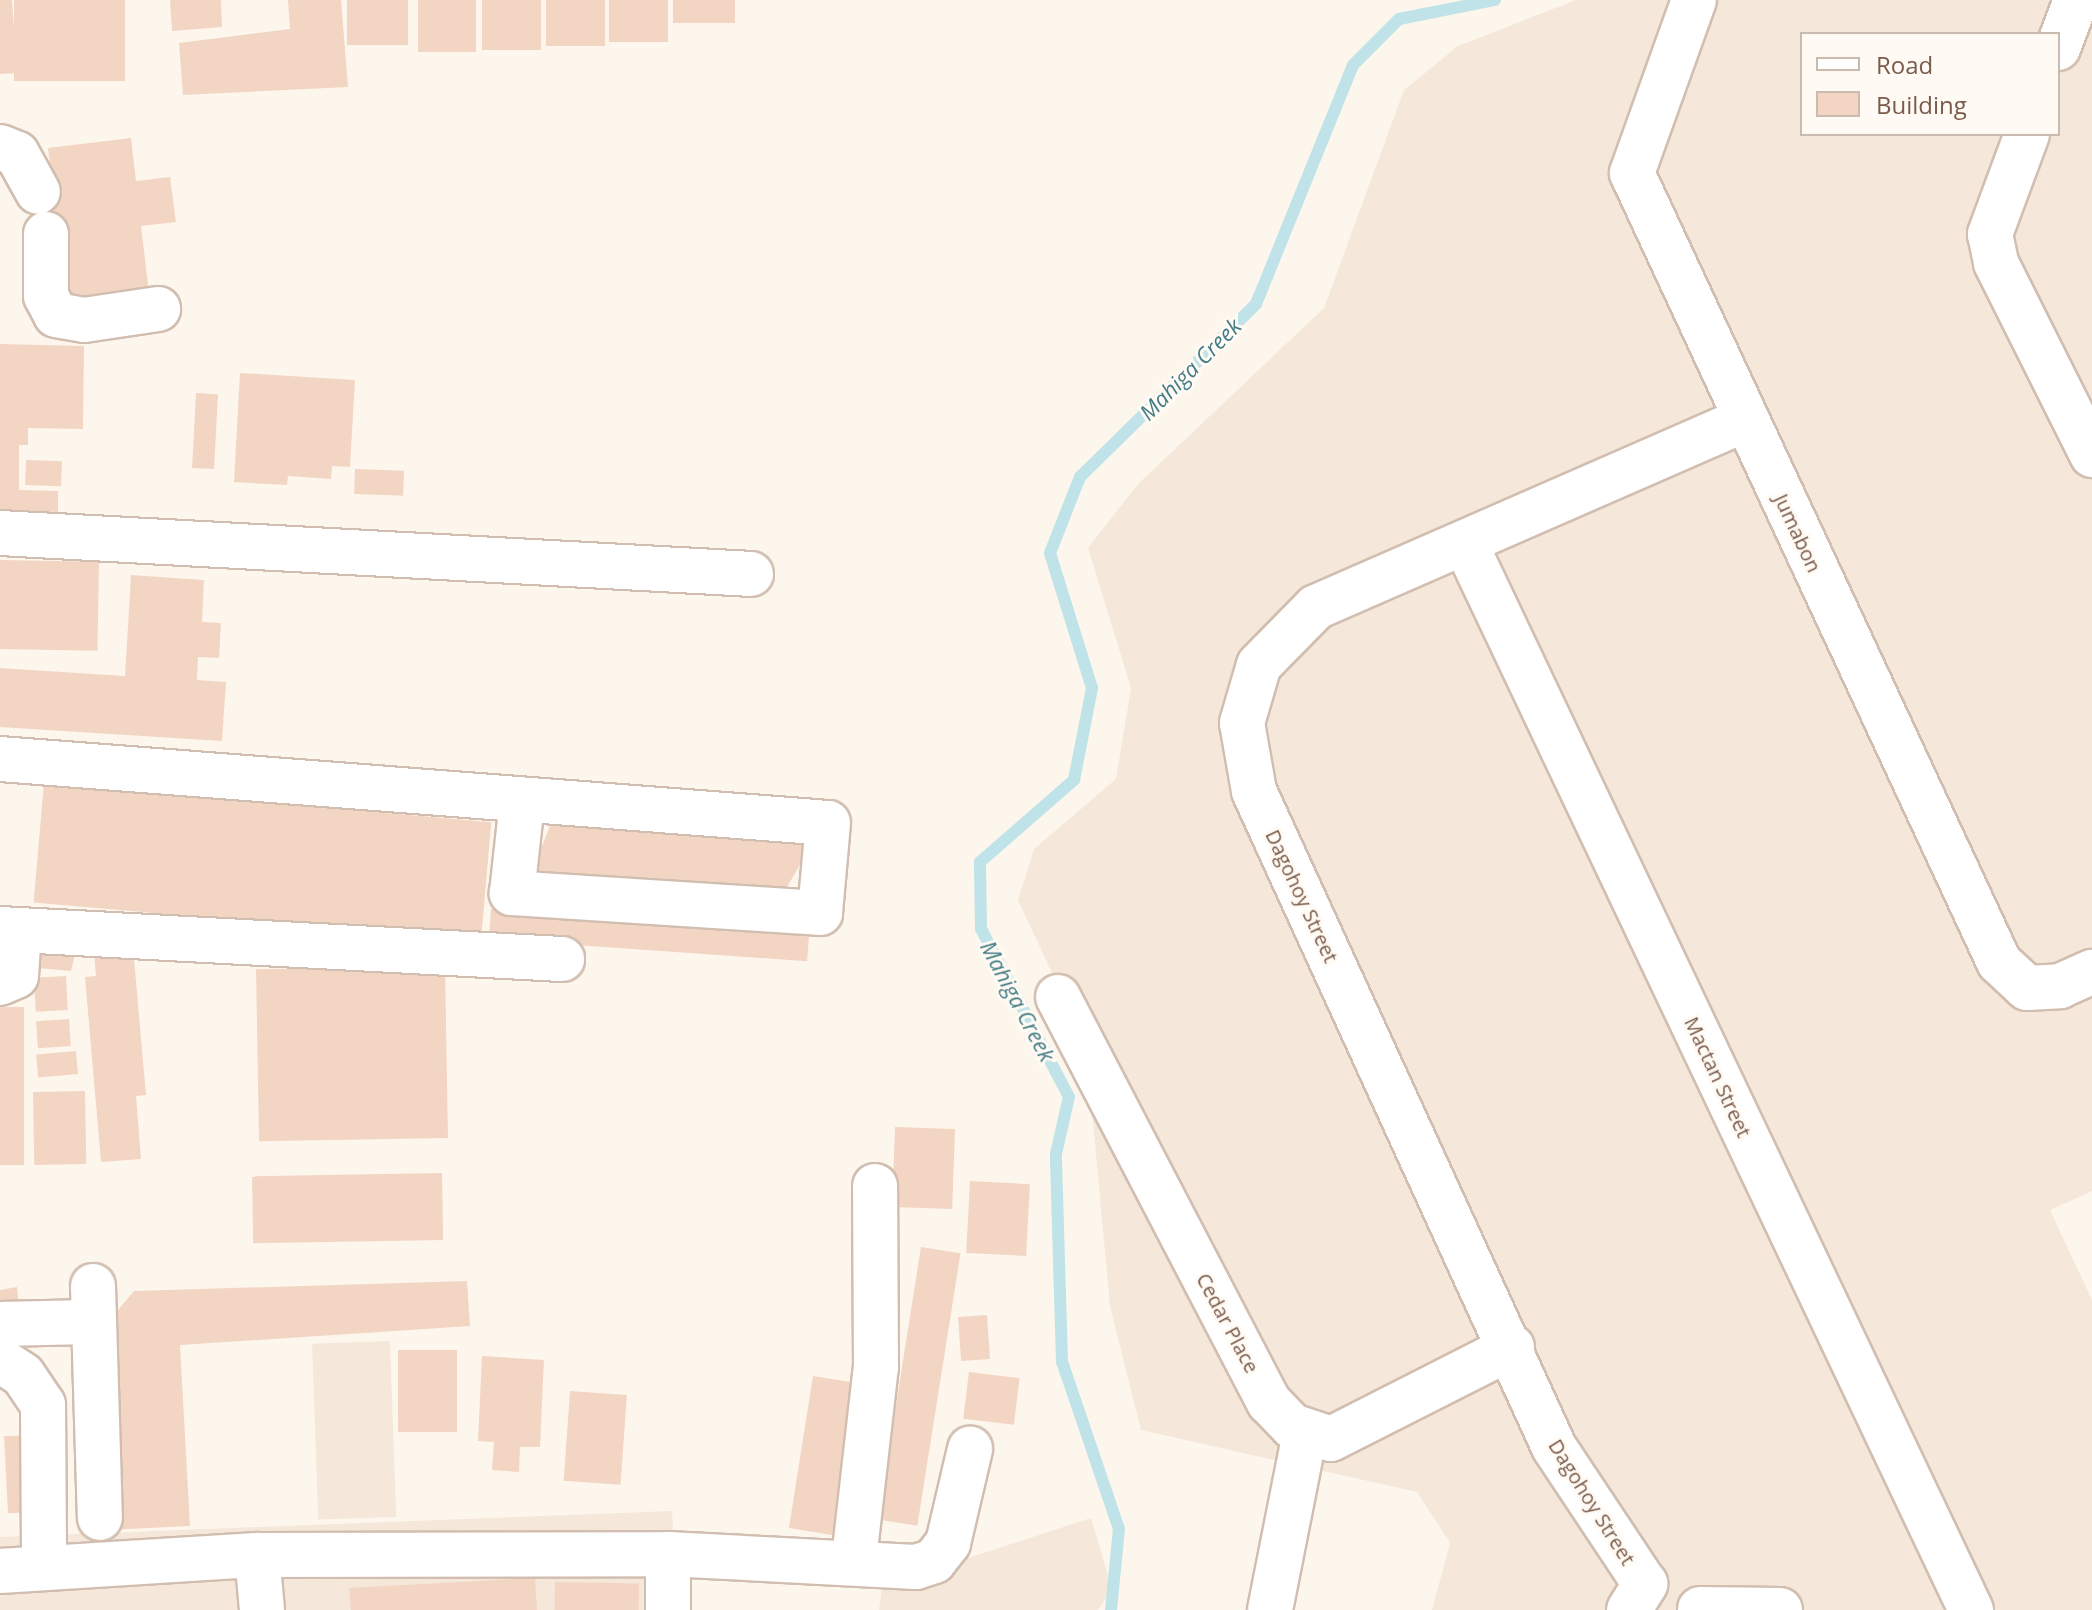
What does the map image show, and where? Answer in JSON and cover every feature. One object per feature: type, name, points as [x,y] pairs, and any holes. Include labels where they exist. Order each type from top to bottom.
[{"type":"street","name":"Jumabon","points":[[1694,0],[1632,173],[1999,962],[2027,988],[2060,986],[2092,972]]},
{"type":"street","points":[[2060,43],[2076,0]]},
{"type":"street","points":[[2026,136],[1990,234],[1996,263],[2092,455]]},
{"type":"street","points":[[0,147],[17,154],[38,192]]},
{"type":"street","points":[[46,234],[46,296],[56,315],[84,320],[158,309]]},
{"type":"street","name":"Dagohoy Street","points":[[1631,1608],[1645,1584],[1554,1447],[1512,1347],[1254,791],[1242,723],[1259,665],[1316,607],[1745,420]]},
{"type":"street","points":[[0,533],[751,574]]},
{"type":"street","name":"Mactan Street","points":[[1465,543],[1971,1610]]},
{"type":"street","points":[[0,759],[522,803],[828,823],[820,913],[512,893],[522,803]]},
{"type":"street","points":[[0,983],[16,976],[10,930],[562,959]]},
{"type":"street","name":"Cedar Place","points":[[1058,997],[1269,1402],[1305,1434]]},
{"type":"street","points":[[854,1559],[876,1367],[875,1186]]},
{"type":"street","points":[[0,1324],[92,1304],[100,1518]]},
{"type":"street","points":[[1270,1610],[1305,1434],[1331,1439],[1512,1347]]},
{"type":"street","points":[[0,1360],[23,1375],[43,1405],[44,1568]]},
{"type":"street","points":[[0,1571],[257,1555],[668,1554],[854,1559],[916,1567],[934,1561],[948,1543],[970,1449]]},
{"type":"street","points":[[668,1554],[668,1610]]},
{"type":"street","points":[[257,1555],[262,1610]]},
{"type":"street","points":[[1700,1609],[1780,1610]]},
{"type":"shaded area","points":[[1576,0],[2092,0],[2092,1191],[2050,1210],[2092,1300],[2092,1610],[1432,1610],[1450,1543],[1417,1492],[1141,1430],[1110,1306],[1086,1046],[1018,900],[1034,849],[1116,779],[1131,688],[1088,548],[1138,484],[1324,308],[1404,90],[1458,46]]},
{"type":"shaded area","points":[[390,1341],[396,1517],[318,1520],[312,1344]]},
{"type":"shaded area","points":[[672,1511],[677,1610],[0,1610],[0,1537]]},
{"type":"shaded area","points":[[1091,1518],[1112,1589],[1098,1610],[879,1610],[882,1586]]},
{"type":"building","points":[[0,0],[12,0],[17,73],[0,74]]},
{"type":"building","points":[[14,0],[125,0],[125,81],[14,81]]},
{"type":"building","points":[[170,0],[221,0],[222,27],[172,31]]},
{"type":"building","points":[[288,0],[341,0],[348,87],[183,95],[179,43],[290,29]]},
{"type":"building","points":[[347,0],[408,0],[408,45],[347,45]]},
{"type":"building","points":[[418,0],[476,0],[476,52],[418,52]]},
{"type":"building","points":[[482,0],[541,0],[541,50],[482,50]]},
{"type":"building","points":[[546,0],[605,0],[605,46],[546,46]]},
{"type":"building","points":[[609,0],[668,0],[668,42],[609,42]]},
{"type":"building","points":[[673,0],[735,0],[735,23],[673,23]]},
{"type":"building","points":[[131,138],[136,181],[170,177],[176,222],[141,226],[149,293],[66,302],[36,235],[31,193],[53,190],[48,148]]},
{"type":"building","points":[[0,344],[84,346],[83,429],[28,428],[28,445],[19,445],[19,490],[58,491],[58,512],[0,511]]},
{"type":"building","points":[[240,373],[355,380],[350,467],[332,466],[331,479],[288,476],[287,485],[234,482]]},
{"type":"building","points":[[196,393],[218,394],[214,469],[192,468]]},
{"type":"building","points":[[26,460],[62,461],[61,486],[25,485]]},
{"type":"building","points":[[355,469],[404,471],[403,496],[354,494]]},
{"type":"building","points":[[0,560],[99,562],[97,651],[0,649]]},
{"type":"building","points":[[131,575],[204,580],[202,622],[221,623],[219,658],[198,657],[197,680],[226,682],[222,741],[0,727],[0,668],[125,676]]},
{"type":"building","points":[[44,783],[491,822],[481,942],[34,903]]},
{"type":"building","points":[[552,821],[815,839],[776,906],[526,886]]},
{"type":"building","points":[[491,909],[809,931],[807,961],[489,939]]},
{"type":"building","points":[[132,936],[146,1095],[136,1096],[141,1159],[101,1162],[85,977],[96,976],[93,940]]},
{"type":"building","points":[[34,937],[79,937],[71,971],[38,968]]},
{"type":"building","points":[[445,966],[448,1138],[259,1141],[256,969]]},
{"type":"building","points":[[66,976],[68,1010],[36,1012],[34,978]]},
{"type":"building","points":[[0,1007],[24,1007],[24,1165],[0,1165]]},
{"type":"building","points":[[69,1019],[71,1046],[38,1048],[36,1021]]},
{"type":"building","points":[[76,1051],[78,1074],[38,1077],[36,1054]]},
{"type":"building","points":[[85,1091],[86,1164],[34,1165],[33,1092]]},
{"type":"building","points":[[895,1127],[955,1129],[952,1209],[892,1207]]},
{"type":"building","points":[[442,1173],[443,1240],[253,1243],[252,1176]]},
{"type":"building","points":[[970,1181],[1030,1184],[1026,1256],[966,1253]]},
{"type":"building","points":[[921,1247],[961,1253],[917,1526],[878,1520]]},
{"type":"building","points":[[467,1281],[470,1326],[180,1345],[190,1526],[108,1530],[98,1334],[134,1291]]},
{"type":"building","points":[[17,1287],[19,1306],[0,1308],[0,1290]]},
{"type":"building","points":[[987,1315],[990,1359],[961,1361],[958,1317]]},
{"type":"building","points":[[398,1350],[457,1350],[457,1432],[398,1432]]},
{"type":"building","points":[[482,1356],[544,1360],[540,1447],[520,1447],[519,1472],[492,1470],[494,1442],[478,1441]]},
{"type":"building","points":[[969,1372],[1020,1378],[1014,1425],[963,1419]]},
{"type":"building","points":[[813,1376],[857,1383],[833,1535],[789,1528]]},
{"type":"building","points":[[570,1391],[627,1395],[621,1485],[564,1481]]},
{"type":"building","points":[[30,1435],[34,1512],[8,1513],[4,1436]]},
{"type":"building","points":[[535,1578],[537,1610],[351,1610],[349,1588]]},
{"type":"building","points":[[555,1582],[639,1583],[639,1610],[555,1610]]},
{"type":"waterway","name":"Mahiga Creek","points":[[1111,1610],[1119,1529],[1062,1362],[1056,1154],[1069,1097],[981,929],[980,862],[1074,780],[1092,688],[1050,553],[1080,477],[1256,304],[1353,65],[1399,19],[1495,0]]}]
